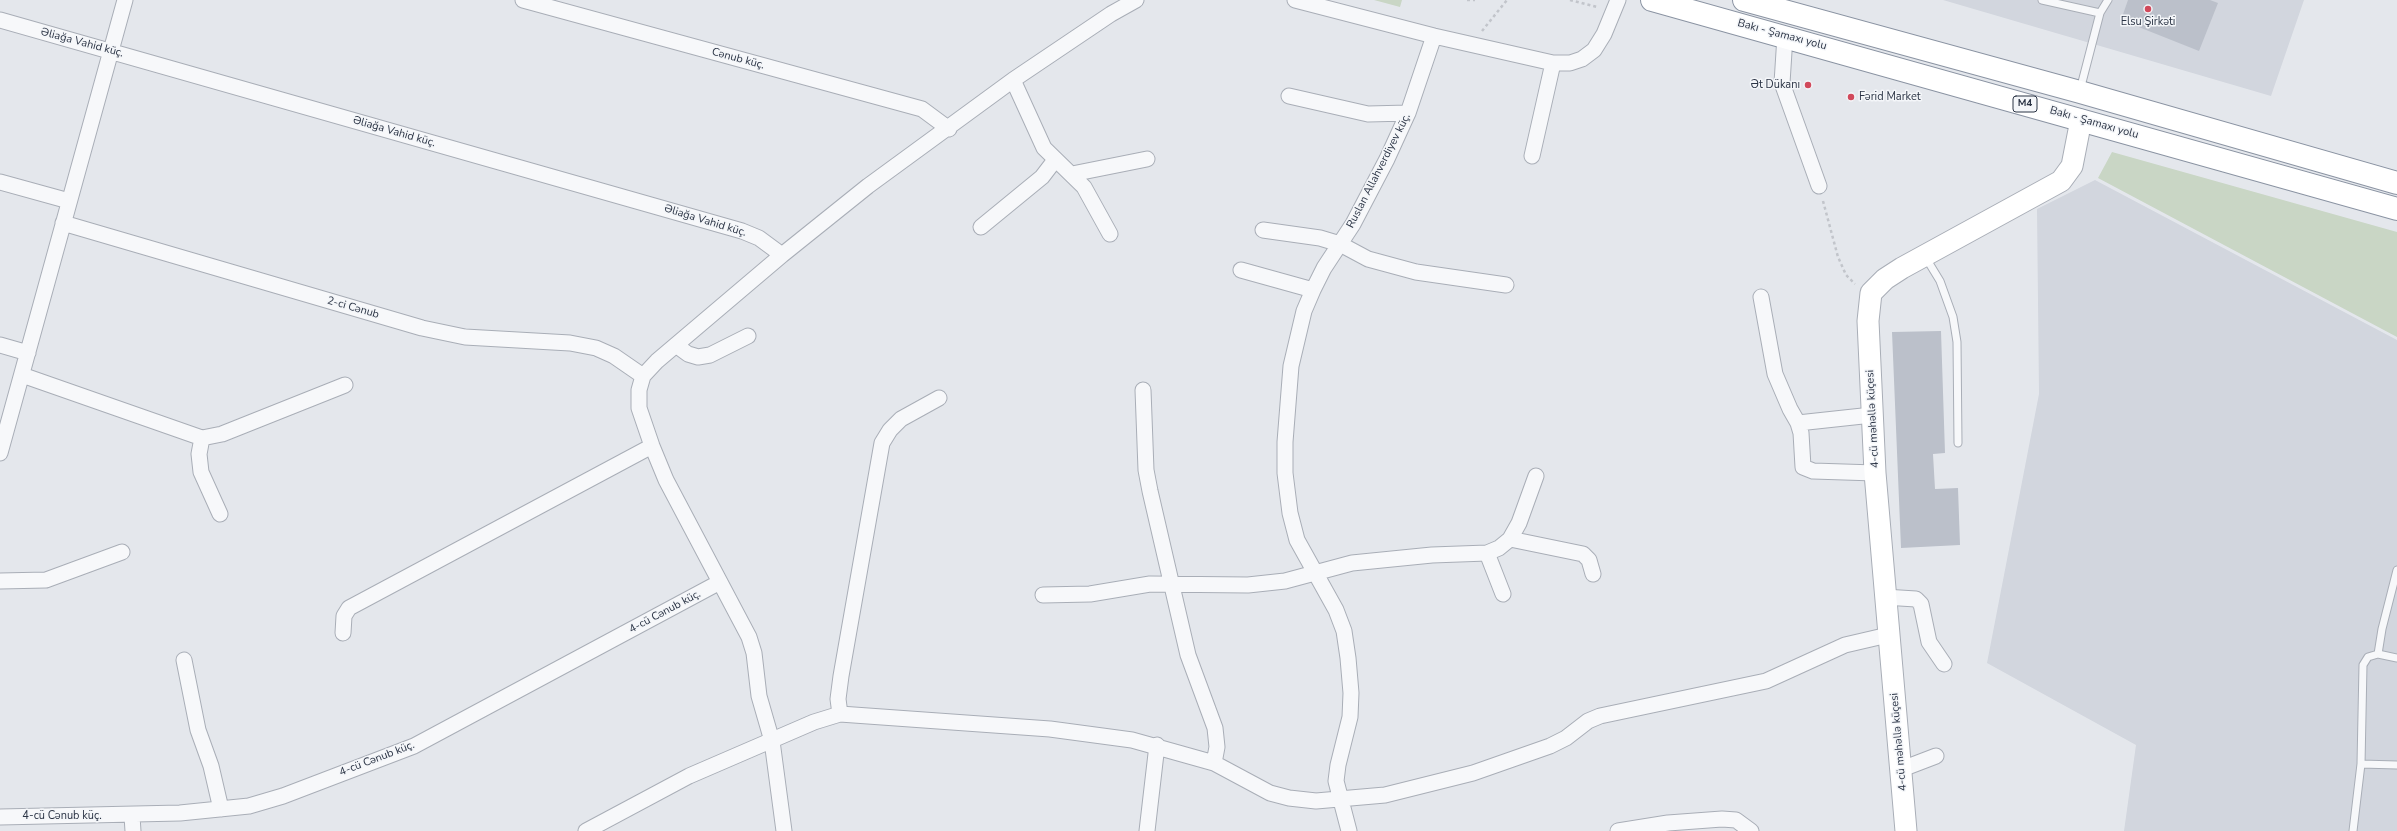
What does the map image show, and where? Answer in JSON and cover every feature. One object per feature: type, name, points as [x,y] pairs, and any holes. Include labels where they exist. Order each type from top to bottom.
[{"type":"highway","name":"Bakı - Şamaxı yolu","points":[[1652,0],[1786,36],[2397,209]]},
{"type":"highway","name":"M4","points":[[1744,0],[2080,92],[2397,183]]},
{"type":"street","points":[[0,453],[125,0]]},
{"type":"street","name":"Cənub küç.","points":[[523,0],[922,109],[949,129]]},
{"type":"street","points":[[784,831],[772,741],[760,696],[754,653],[749,637],[666,480],[652,446],[639,408],[639,390],[643,376],[657,361],[677,346],[782,255],[868,186],[949,129],[1013,80],[1111,14],[1136,0]]},
{"type":"street","points":[[1295,0],[1434,36],[1553,63],[1570,63],[1582,59],[1594,50],[1604,34],[1616,6]]},
{"type":"street","name":"Əliağa Vahid küç.","points":[[0,20],[111,50],[742,231],[759,238],[782,255]]},
{"type":"street","name":"Ruslan Allahverdiyev küç.","points":[[1349,831],[1339,799],[1336,781],[1338,765],[1350,717],[1351,693],[1348,658],[1344,631],[1336,610],[1317,573],[1304,554],[1293,528],[1285,473],[1285,442],[1291,366],[1304,311],[1313,290],[1324,268],[1353,224],[1408,113],[1434,36]]},
{"type":"street","points":[[1786,36],[1782,83],[1819,186]]},
{"type":"street","points":[[1532,156],[1553,63]]},
{"type":"street","points":[[1013,80],[1044,148],[1084,187],[1110,234]]},
{"type":"street","points":[[1290,96],[1368,114],[1408,113]]},
{"type":"street","points":[[1871,293],[1885,279],[2061,181],[2072,166],[2081,120]]},
{"type":"street","points":[[1072,174],[1147,159]]},
{"type":"street","points":[[981,226],[1042,177],[1055,160]]},
{"type":"street","points":[[0,182],[69,202]]},
{"type":"street","name":"2-ci Cənub","points":[[63,223],[422,328],[465,337],[570,343],[596,348],[614,356],[643,376]]},
{"type":"street","points":[[1263,230],[1300,233],[1340,244],[1368,258],[1416,272],[1506,284]]},
{"type":"street","points":[[1241,270],[1313,290]]},
{"type":"street","name":"4-cü məhəllə küçesi","points":[[1871,293],[1868,321],[1875,473],[1884,598],[1902,769],[1906,831]]},
{"type":"street","points":[[1761,297],[1775,374],[1790,409],[1798,423],[1803,466],[1813,471],[1875,473]]},
{"type":"street","points":[[677,346],[688,354],[698,357],[710,355],[748,336]]},
{"type":"street","points":[[0,345],[28,353]]},
{"type":"street","points":[[22,375],[202,438],[222,434],[345,385]]},
{"type":"street","points":[[1143,390],[1146,470],[1188,655],[1215,728],[1217,747],[1214,763]]},
{"type":"street","points":[[840,714],[838,699],[841,676],[882,443],[890,430],[901,419],[939,398]]},
{"type":"street","points":[[1798,423],[1872,414]]},
{"type":"street","points":[[202,438],[199,454],[201,472],[220,514]]},
{"type":"street","points":[[343,633],[344,616],[349,608],[652,446]]},
{"type":"street","points":[[1043,595],[1090,594],[1150,584],[1171,583],[1248,585],[1285,581],[1352,563],[1387,559],[1486,553],[1499,548],[1510,539],[1519,523],[1536,476]]},
{"type":"street","points":[[1510,539],[1582,554],[1589,560],[1593,574]]},
{"type":"street","points":[[0,581],[46,580],[122,552]]},
{"type":"street","points":[[1486,553],[1503,594]]},
{"type":"street","name":"4-cü Cənub küç.","points":[[0,816],[132,816],[249,806],[283,796],[414,746],[720,582]]},
{"type":"street","points":[[1884,598],[1916,599],[1921,604],[1929,642],[1944,664]]},
{"type":"street","points":[[586,831],[689,776],[814,722],[840,714],[1050,729],[1132,740],[1157,745],[1214,763],[1270,793],[1288,798],[1316,801],[1363,798],[1408,791],[1473,773],[1560,742],[1588,721],[1600,716],[1766,680],[1845,645],[1888,635]]},
{"type":"street","points":[[184,660],[198,730],[211,766],[221,809]]},
{"type":"street","points":[[1147,831],[1157,745]]},
{"type":"street","points":[[1902,769],[1936,756]]},
{"type":"street","points":[[132,816],[133,831]]},
{"type":"street","points":[[1618,831],[1668,823],[1722,819],[1736,820],[1751,831]]},
{"type":"lane","points":[[2042,0],[2100,13]]},
{"type":"lane","points":[[2080,92],[2100,13],[2108,0]]},
{"type":"lane","points":[[1925,256],[1940,281],[1953,317],[1957,342],[1958,443]]},
{"type":"lane","points":[[2378,654],[2382,629],[2397,570]]},
{"type":"lane","points":[[2353,831],[2361,764],[2363,665],[2368,657],[2378,654],[2397,658]]},
{"type":"lane","points":[[2361,764],[2397,765]]},
{"type":"path","points":[[1467,0],[1475,0]]},
{"type":"path","points":[[1470,44],[1507,0]]},
{"type":"path","points":[[1570,0],[1616,6]]},
{"type":"path","points":[[1819,186],[1833,242],[1846,275],[1852,282],[1871,293]]},
{"type":"shaded area","points":[[1943,0],[2304,0],[2271,96]]},
{"type":"shaded area","points":[[2095,180],[2397,340],[2397,831],[2124,831],[2136,745],[1987,663],[2039,394],[2037,209]]},
{"type":"green space","points":[[1374,0],[1402,0],[1400,7]]},
{"type":"green space","points":[[2112,152],[2397,232],[2397,337],[2098,178]]},
{"type":"building","points":[[2128,0],[2210,0],[2218,3],[2199,51],[2121,20]]},
{"type":"building","points":[[1941,331],[1945,453],[1933,454],[1935,489],[1958,488],[1960,545],[1901,548],[1892,332]]},
{"type":"place","name":"Elsu Şirkəti","points":[[2148,9]]},
{"type":"place","name":"Ət Dükanı","points":[[1808,85]]},
{"type":"place","name":"Fərid Market","points":[[1851,97]]}]
